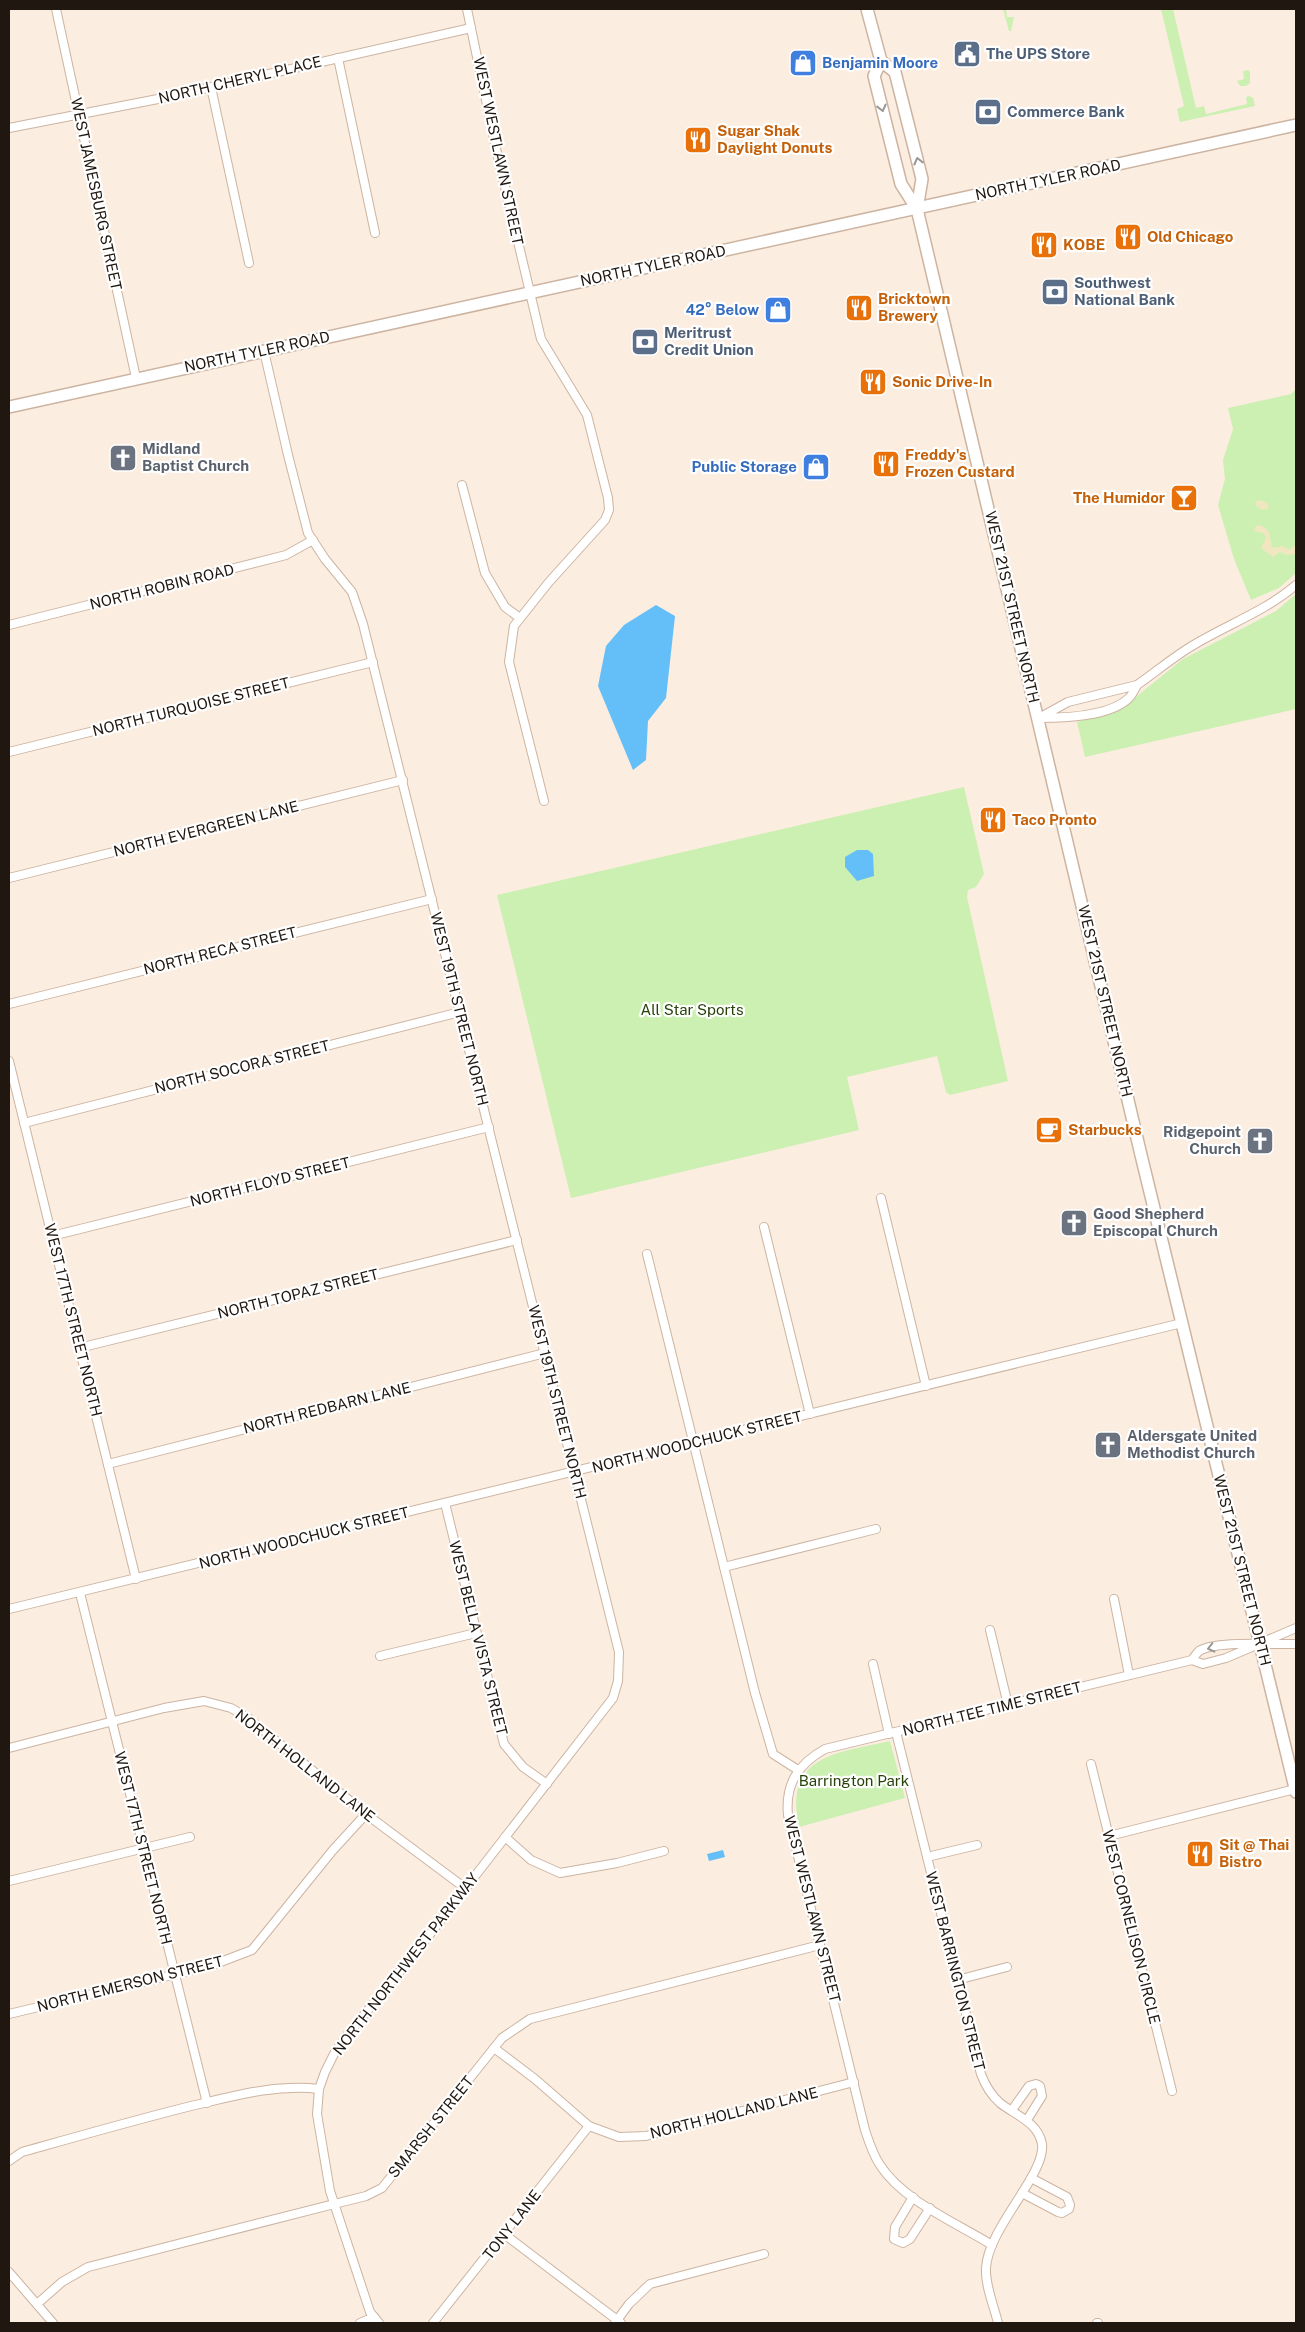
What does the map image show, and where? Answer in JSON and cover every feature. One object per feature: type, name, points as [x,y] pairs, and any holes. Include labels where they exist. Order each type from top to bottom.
[{"type":"main road","name":"WEST 21ST STREET NORTH","points":[[867,9],[880,61],[874,76],[878,93],[901,184],[917,209],[1182,1323],[1296,1790]]},
{"type":"main road","name":"WEST 21ST STREET NORTH","points":[[880,61],[895,72],[922,179],[917,209]]},
{"type":"main road","name":"NORTH TYLER ROAD","points":[[9,407],[1296,125]]},
{"type":"street","name":"WEST JAMESBURG STREET","points":[[56,9],[136,378]]},
{"type":"street","name":"WEST WESTLAWN STREET","points":[[467,9],[499,163],[541,339],[587,415],[608,498],[609,510],[605,520],[549,582],[520,618]]},
{"type":"street","name":"NORTH CHERYL PLACE","points":[[9,128],[211,87],[471,28]]},
{"type":"street","points":[[338,58],[375,233]]},
{"type":"street","points":[[211,87],[249,263]]},
{"type":"street","name":"WEST 19TH STREET NORTH","points":[[264,351],[308,533],[352,592],[363,624],[614,1626],[619,1652],[618,1681]]},
{"type":"street","points":[[462,485],[485,573],[505,607],[520,618],[514,626],[509,662],[544,801]]},
{"type":"street","name":"NORTH ROBIN ROAD","points":[[9,625],[286,555],[313,540]]},
{"type":"street","points":[[1039,718],[1068,702],[1137,685],[1187,649],[1248,618],[1284,596],[1296,585]]},
{"type":"street","name":"NORTH TURQUOISE STREET","points":[[9,752],[373,662]]},
{"type":"street","points":[[1039,718],[1071,718],[1101,711],[1129,698],[1137,685]]},
{"type":"street","name":"NORTH EVERGREEN LANE","points":[[9,878],[403,780]]},
{"type":"street","name":"NORTH RECA STREET","points":[[9,1004],[432,899]]},
{"type":"street","name":"NORTH SOCORA STREET","points":[[24,1123],[460,1012]]},
{"type":"street","name":"WEST 17TH STREET NORTH","points":[[9,1064],[136,1579]]},
{"type":"street","name":"NORTH FLOYD STREET","points":[[52,1236],[488,1128]]},
{"type":"street","points":[[881,1198],[926,1386]]},
{"type":"street","points":[[764,1227],[810,1414]]},
{"type":"street","name":"NORTH TOPAZ STREET","points":[[80,1348],[517,1240]]},
{"type":"street","points":[[647,1254],[755,1693],[774,1754],[798,1770]]},
{"type":"street","name":"NORTH WOODCHUCK STREET","points":[[9,1610],[1182,1323]]},
{"type":"street","name":"NORTH REDBARN LANE","points":[[108,1464],[545,1353]]},
{"type":"street","name":"WEST BELLA VISTA STREET","points":[[445,1503],[504,1744],[523,1767],[547,1784]]},
{"type":"street","points":[[724,1567],[876,1529]]},
{"type":"street","name":"WEST 17TH STREET NORTH","points":[[80,1593],[207,2102]]},
{"type":"street","points":[[1114,1599],[1130,1675]]},
{"type":"street","name":"NORTH TEE TIME STREET","points":[[798,1770],[812,1756],[825,1749],[1192,1660],[1203,1664],[1260,1645],[1296,1628]]},
{"type":"street","points":[[990,1630],[1008,1705]]},
{"type":"street","points":[[380,1656],[476,1634]]},
{"type":"street","name":"NORTH TEE TIME STREET","points":[[1192,1660],[1199,1651],[1223,1645],[1296,1644]]},
{"type":"street","name":"WEST BARRINGTON STREET","points":[[873,1664],[927,1857],[981,2074],[993,2096],[1027,2120],[1035,2128],[1042,2144],[1041,2154],[1031,2178],[992,2245],[986,2267],[998,2323]]},
{"type":"street","name":"NORTH NORTHWEST PARKWAY","points":[[318,2089],[335,2052],[613,1698],[618,1681]]},
{"type":"street","name":"NORTH HOLLAND LANE","points":[[9,1748],[164,1708],[204,1701],[231,1708],[248,1718],[366,1814],[465,1888]]},
{"type":"street","name":"WEST CORNELISON CIRCLE","points":[[1091,1764],[1172,2091]]},
{"type":"street","name":"WEST WESTLAWN STREET","points":[[798,1770],[791,1781],[788,1794],[788,1814],[866,2130],[880,2166],[894,2182],[913,2197],[992,2245]]},
{"type":"street","points":[[1109,1836],[1296,1790]]},
{"type":"street","name":"NORTH EMERSON STREET","points":[[9,2014],[210,1966],[252,1950],[333,1850],[366,1814]]},
{"type":"street","points":[[9,1881],[190,1837]]},
{"type":"street","points":[[505,1837],[531,1860],[560,1872],[617,1863],[664,1850]]},
{"type":"street","points":[[927,1857],[977,1845]]},
{"type":"street","name":"SMARSH STREET","points":[[36,2304],[62,2282],[88,2267],[334,2204],[382,2188],[502,2038],[530,2020],[820,1945]]},
{"type":"street","points":[[957,1980],[1008,1967]]},
{"type":"street","name":"NORTH HOLLAND LANE","points":[[494,2048],[535,2079],[589,2126],[619,2137],[646,2136],[854,2082]]},
{"type":"street","points":[[1012,2110],[1029,2086],[1036,2084],[1040,2086],[1042,2096],[1027,2120]]},
{"type":"street","points":[[9,2161],[22,2152],[256,2090],[299,2087],[318,2089],[317,2114],[320,2136],[334,2204],[370,2312],[376,2320],[360,2323]]},
{"type":"street","name":"TONY LANE","points":[[433,2323],[589,2126]]},
{"type":"street","points":[[1022,2193],[1062,2214],[1069,2209],[1070,2205],[1067,2197],[1031,2178]]},
{"type":"street","points":[[913,2197],[893,2232],[896,2241],[903,2243],[910,2239],[930,2208]]},
{"type":"street","points":[[504,2234],[618,2322],[629,2304],[650,2284],[764,2254]]},
{"type":"street","points":[[9,2272],[53,2323]]},
{"type":"green space","points":[[1003,9],[1006,9],[1007,17],[1014,17],[1011,31],[1009,31]]},
{"type":"green space","points":[[1161,9],[1173,9],[1196,108],[1204,106],[1206,114],[1247,104],[1246,97],[1249,96],[1253,98],[1255,106],[1180,122],[1177,109],[1184,106]]},
{"type":"green space","points":[[1248,70],[1250,72],[1250,83],[1246,86],[1240,86],[1237,81],[1244,79],[1243,71]]},
{"type":"green space","points":[[1296,389],[1296,573],[1279,588],[1251,600],[1234,559],[1218,505],[1225,479],[1223,460],[1233,429],[1228,408],[1291,394]]},
{"type":"green space","points":[[1296,594],[1296,709],[1085,757],[1077,722],[1118,709],[1183,659],[1276,611]]},
{"type":"green space","name":"All Star Sports","points":[[964,787],[984,874],[976,887],[968,890],[967,897],[1008,1081],[950,1095],[946,1092],[937,1056],[847,1077],[859,1130],[571,1198],[497,895]]},
{"type":"green space","name":"Barrington Park","points":[[890,1741],[905,1798],[799,1827],[796,1803],[799,1785],[807,1771],[834,1754]]},
{"type":"sand","points":[[1259,500],[1267,503],[1269,508],[1263,510],[1257,507],[1255,502]]},
{"type":"sand","points":[[1258,525],[1263,526],[1268,531],[1273,548],[1282,546],[1290,550],[1296,544],[1296,554],[1286,555],[1280,552],[1273,557],[1261,548],[1266,538],[1263,533],[1254,531]]},
{"type":"water","points":[[656,605],[675,616],[666,698],[648,721],[646,760],[633,770],[598,686],[606,646],[624,625]]},
{"type":"water","points":[[857,850],[868,850],[873,854],[874,876],[857,881],[845,867],[845,857]]},
{"type":"water","points":[[723,1850],[725,1857],[709,1861],[707,1854]]},
{"type":"place","name":"The UPS Store","points":[[967,54]]},
{"type":"place","name":"Benjamin Moore","points":[[803,63]]},
{"type":"place","name":"Commerce Bank","points":[[988,112]]},
{"type":"place","name":"Sugar Shak Daylight Donuts","points":[[698,140]]},
{"type":"place","name":"Old Chicago","points":[[1128,237]]},
{"type":"place","name":"KOBE","points":[[1044,245]]},
{"type":"place","name":"Southwest National Bank","points":[[1055,292]]},
{"type":"place","name":"Bricktown Brewery","points":[[859,308]]},
{"type":"place","name":"42° Below","points":[[778,310]]},
{"type":"place","name":"Meritrust Credit Union","points":[[645,342]]},
{"type":"place","name":"Sonic Drive-In","points":[[873,382]]},
{"type":"place","name":"Midland Baptist Church","points":[[123,458]]},
{"type":"place","name":"Freddy's Frozen Custard","points":[[886,464]]},
{"type":"place","name":"Public Storage","points":[[816,467]]},
{"type":"place","name":"The Humidor","points":[[1184,498]]},
{"type":"place","name":"Taco Pronto","points":[[993,820]]},
{"type":"place","name":"Starbucks","points":[[1049,1130]]},
{"type":"place","name":"Ridgepoint Church","points":[[1260,1141]]},
{"type":"place","name":"Good Shepherd Episcopal Church","points":[[1074,1223]]},
{"type":"place","name":"Aldersgate United Methodist Church","points":[[1108,1445]]},
{"type":"place","name":"Sit @ Thai Bistro","points":[[1200,1854]]}]
